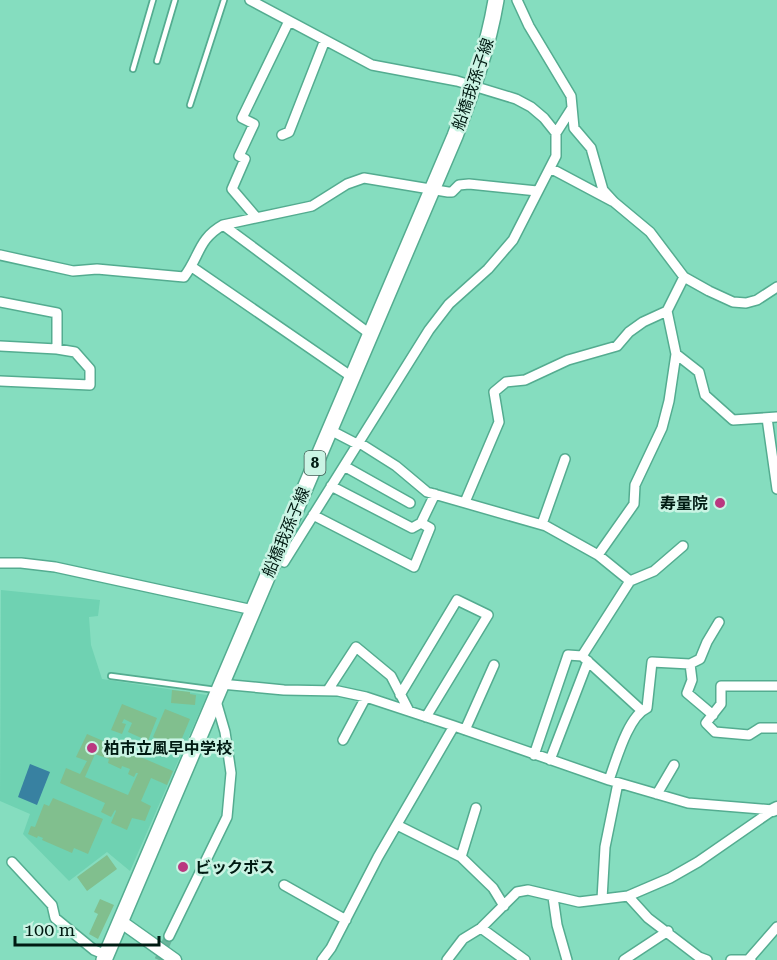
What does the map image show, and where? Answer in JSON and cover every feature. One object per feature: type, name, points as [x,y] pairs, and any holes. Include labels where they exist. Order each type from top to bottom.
[{"type":"main road","name":"船橋我孫子線","points":[[105,957],[475,85],[492,27],[496,0]]},
{"type":"street","points":[[250,0],[372,65],[475,85],[516,99],[531,107],[544,118],[556,133]]},
{"type":"street","points":[[517,0],[529,26],[571,96],[574,128],[591,148],[603,190],[614,202]]},
{"type":"street","points":[[256,217],[232,189],[245,159],[239,156],[254,124],[242,118],[289,21]]},
{"type":"street","points":[[282,135],[289,132],[325,40]]},
{"type":"street","points":[[275,558],[284,562],[429,330],[448,304],[495,262],[513,240],[556,156],[556,133],[572,108]]},
{"type":"street","points":[[550,168],[614,202],[639,221],[684,277],[709,291],[733,302],[746,303],[757,300],[777,287]]},
{"type":"street","points":[[0,255],[73,271],[97,268],[184,277],[211,232],[223,225],[312,206],[347,183],[364,178],[452,192],[459,185],[469,184],[537,191]]},
{"type":"street","points":[[223,225],[370,334]]},
{"type":"street","points":[[192,267],[352,377]]},
{"type":"street","points":[[598,555],[634,504],[635,485],[662,428],[669,401],[676,354],[667,311],[684,277]]},
{"type":"street","points":[[0,302],[57,313],[57,349]]},
{"type":"street","points":[[465,502],[499,422],[494,392],[506,382],[525,380],[568,360],[617,346],[629,332],[643,322],[667,311]]},
{"type":"street","points":[[0,346],[75,352],[90,369],[90,385],[0,381]]},
{"type":"street","points":[[676,354],[699,372],[705,395],[732,420],[772,417],[777,489]]},
{"type":"street","points":[[330,430],[358,443],[396,466],[427,492],[542,524],[598,555],[630,581]]},
{"type":"street","points":[[542,524],[565,459]]},
{"type":"street","points":[[344,466],[410,503]]},
{"type":"street","points":[[331,486],[412,528],[421,523],[435,494]]},
{"type":"street","points":[[313,514],[414,567],[430,528],[421,523]]},
{"type":"street","points":[[549,760],[585,659],[630,581],[654,570],[683,546]]},
{"type":"street","points":[[0,563],[55,567],[253,610]]},
{"type":"street","points":[[400,695],[457,600],[488,615],[426,717]]},
{"type":"street","points":[[602,899],[605,847],[614,781],[624,738],[641,710],[647,708],[652,662],[690,664],[700,659],[719,622]]},
{"type":"street","points":[[328,690],[357,647],[391,676],[409,711]]},
{"type":"street","points":[[534,755],[567,656],[585,659],[641,710]]},
{"type":"street","points":[[690,664],[692,680],[687,693],[713,715]]},
{"type":"street","points":[[465,730],[494,665]]},
{"type":"street","points":[[777,686],[721,686],[721,704],[706,723],[716,732],[749,735],[760,729],[777,728]]},
{"type":"street","points":[[169,936],[227,817],[231,773],[218,691],[328,690],[366,697],[549,760],[688,803],[775,809]]},
{"type":"street","points":[[343,740],[366,697]]},
{"type":"street","points":[[322,960],[453,726]]},
{"type":"street","points":[[657,794],[674,765]]},
{"type":"street","points":[[461,857],[476,808]]},
{"type":"street","points":[[447,960],[463,939],[481,928],[518,892],[528,890],[579,902],[628,896],[670,878],[698,862],[775,809]]},
{"type":"street","points":[[397,825],[461,857],[493,888],[504,906]]},
{"type":"street","points":[[12,862],[52,905],[55,918],[105,957]]},
{"type":"street","points":[[284,885],[346,920]]},
{"type":"street","points":[[628,896],[648,918],[668,931],[699,957],[707,960]]},
{"type":"street","points":[[553,897],[557,925],[567,960]]},
{"type":"street","points":[[120,921],[175,960]]},
{"type":"street","points":[[731,960],[750,959],[777,927]]},
{"type":"street","points":[[481,928],[525,960]]},
{"type":"street","points":[[624,960],[668,931]]},
{"type":"lane","points":[[133,69],[153,0]]},
{"type":"lane","points":[[157,61],[175,0]]},
{"type":"lane","points":[[190,105],[224,0]]},
{"type":"lane","points":[[111,676],[218,691]]},
{"type":"shaded area","name":"柏市立風早中学校","points":[[1,590],[100,600],[98,616],[89,617],[91,645],[102,679],[207,695],[130,871],[107,852],[69,881],[23,834],[30,814],[0,801]]},
{"type":"water","points":[[30,764],[50,772],[37,805],[18,797]]},
{"type":"building","points":[[172,690],[196,695],[195,705],[171,703]]},
{"type":"building","points":[[122,704],[157,718],[148,741],[128,732],[132,723],[124,719],[122,723],[126,724],[122,734],[111,730]]},
{"type":"building","points":[[165,709],[190,719],[175,755],[154,746],[157,739],[153,737]]},
{"type":"building","points":[[87,734],[173,771],[167,785],[151,778],[141,801],[151,806],[145,821],[132,818],[127,830],[111,823],[115,810],[111,817],[101,812],[105,803],[60,783],[66,768],[80,774],[87,761],[76,757]],"holes":[[[95,754],[109,759],[108,763],[121,769],[122,766],[130,769],[128,774],[134,777],[138,773],[128,795],[85,777]]]},
{"type":"building","points":[[53,798],[103,819],[88,854],[74,848],[72,853],[42,840],[43,838],[28,834],[31,826],[35,827],[44,804],[49,806]]},
{"type":"building","points":[[107,855],[117,869],[87,891],[77,877]]},
{"type":"building","points":[[100,899],[114,905],[98,939],[89,934],[98,914],[94,912]]},
{"type":"tunnel","points":[[159,960],[169,936]]},
{"type":"place","name":"寿量院","points":[[720,503]]},
{"type":"place","name":"柏市立風早中学校","points":[[92,748]]},
{"type":"place","name":"ビックボス","points":[[183,867]]}]
